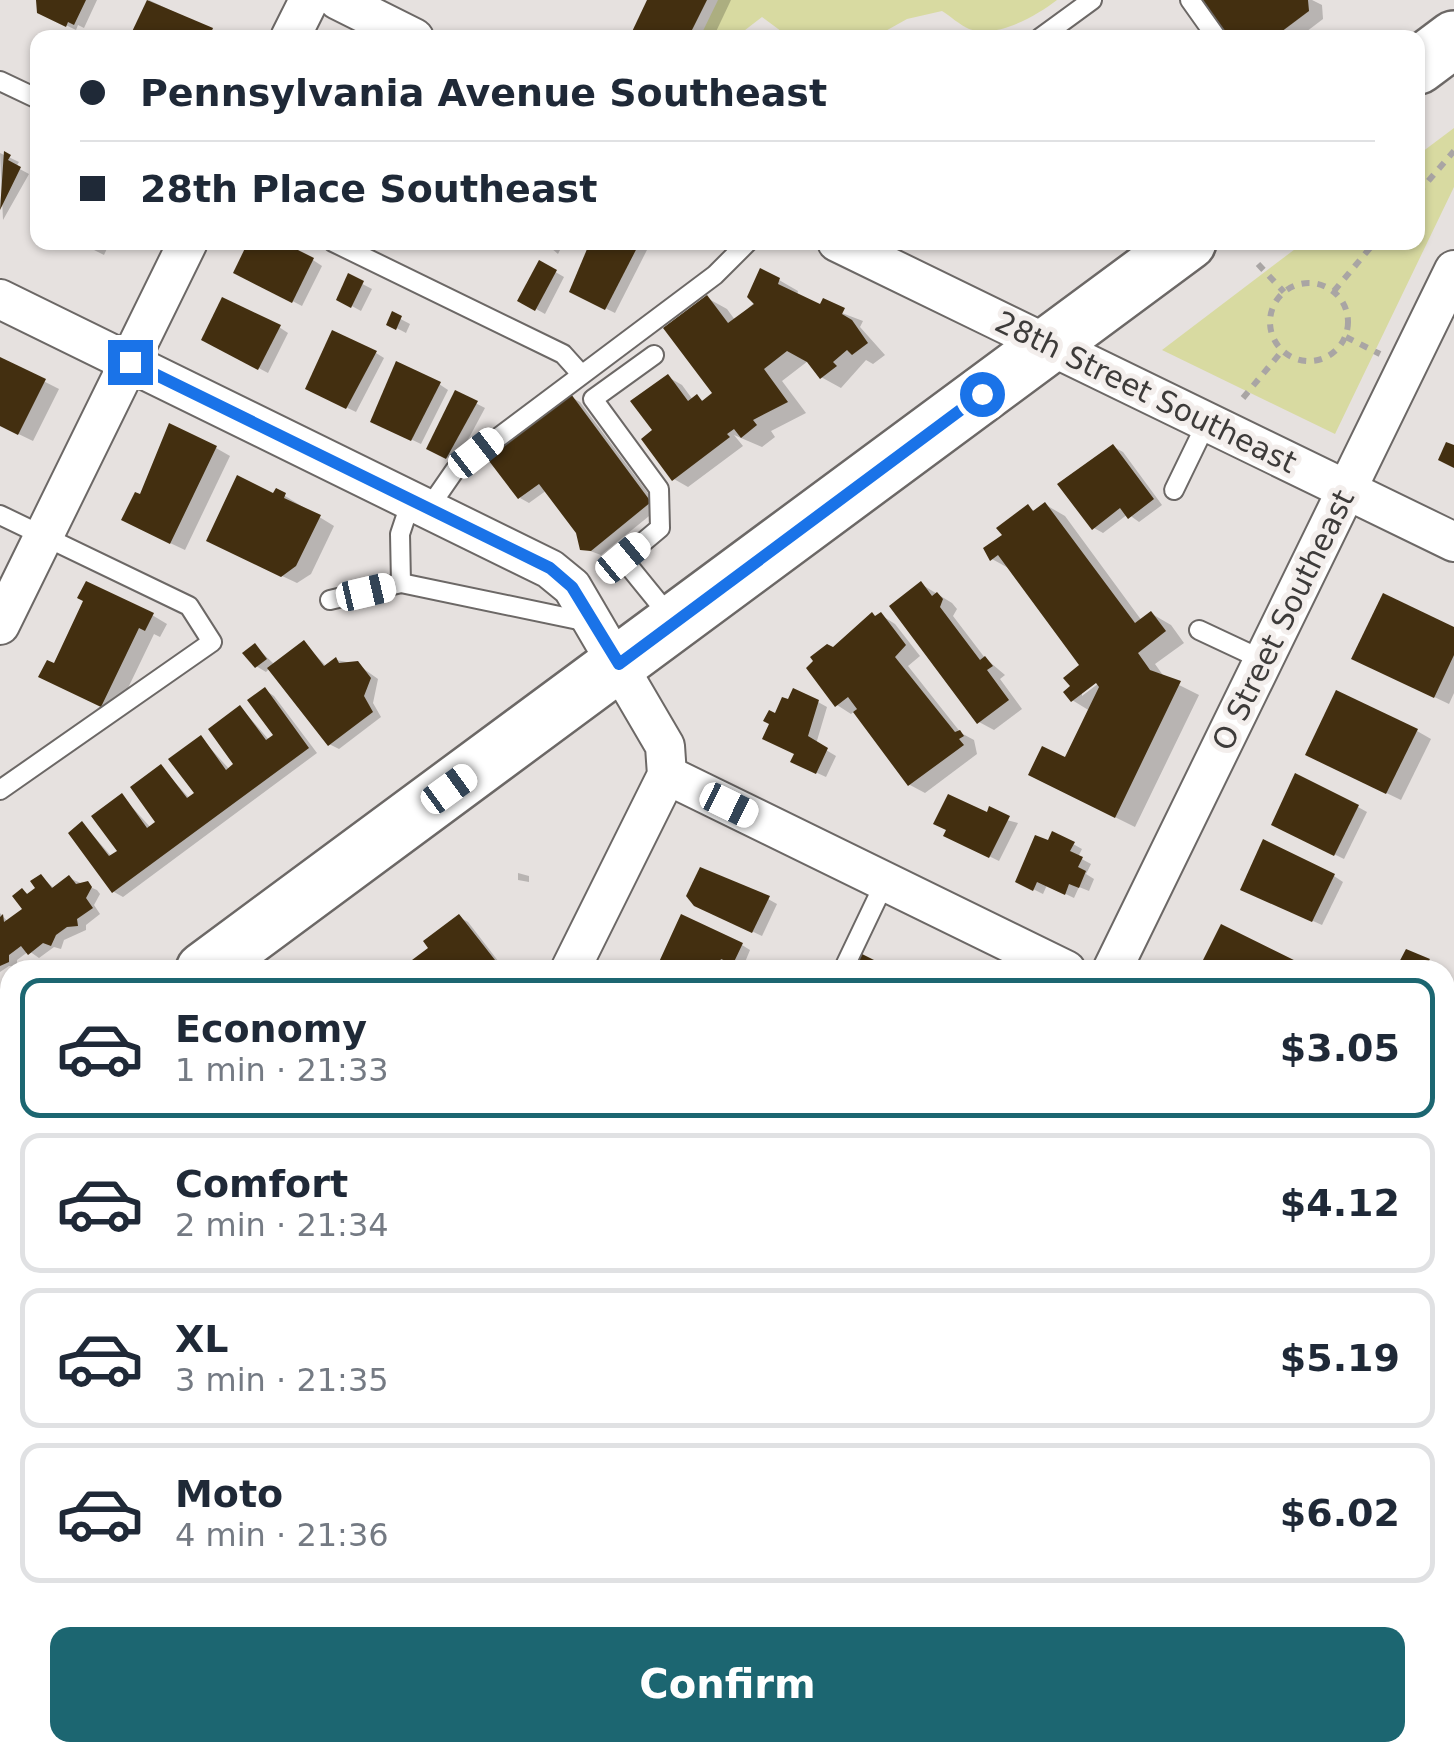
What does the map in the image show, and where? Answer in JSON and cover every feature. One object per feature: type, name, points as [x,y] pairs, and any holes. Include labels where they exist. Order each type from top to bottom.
[{"type":"highway","points":[[1425,61],[1454,39]]},
{"type":"highway","points":[[216,960],[606,644],[674,622],[1177,250]]},
{"type":"street","points":[[294,30],[308,0]]},
{"type":"street","points":[[338,0],[398,30]]},
{"type":"street","points":[[0,624],[184,250]]},
{"type":"street","name":"28th Street Southeast","points":[[853,250],[1454,542]]},
{"type":"street","name":"O Street Southeast","points":[[1117,960],[1454,270]]},
{"type":"street","points":[[0,299],[550,568],[572,587],[666,746],[667,775],[575,960]]},
{"type":"street","points":[[667,775],[1046,960]]},
{"type":"lane","points":[[1051,30],[1092,0]]},
{"type":"lane","points":[[1190,0],[1212,30]]},
{"type":"lane","points":[[0,81],[30,95]]},
{"type":"lane","points":[[349,250],[563,354],[581,374]]},
{"type":"lane","points":[[401,583],[400,534],[420,505],[455,470],[715,275],[740,250]]},
{"type":"lane","points":[[654,355],[593,400],[659,489],[660,528],[623,558],[674,622]]},
{"type":"lane","points":[[1174,490],[1208,422]]},
{"type":"lane","points":[[0,515],[189,606],[212,642],[0,790]]},
{"type":"lane","points":[[330,600],[401,583],[606,644]]},
{"type":"lane","points":[[1199,630],[1263,660]]},
{"type":"lane","points":[[848,960],[886,882]]},
{"type":"path","points":[[1425,185],[1454,150]]},
{"type":"path","points":[[1334,292],[1369,250]]},
{"type":"path","points":[[1258,264],[1284,292]]},
{"type":"path","points":[[1309,283],[1334,292],[1347,312],[1346,337],[1330,356],[1305,362],[1282,351],[1270,328],[1276,302],[1284,292],[1309,283]]},
{"type":"path","points":[[1346,337],[1382,354]]},
{"type":"path","points":[[1243,398],[1282,351]]},
{"type":"green space","points":[[718,0],[1057,0],[1027,19],[996,30],[969,29],[942,11],[907,19],[887,30],[780,30],[762,17],[745,30],[703,30]]},
{"type":"green space","points":[[1454,128],[1454,187],[1425,247],[1425,150]]},
{"type":"green space","points":[[1294,250],[1424,250],[1335,434],[1162,350]]},
{"type":"building","points":[[36,0],[86,0],[74,25],[68,22],[66,27],[37,13]]},
{"type":"building","points":[[147,0],[213,28],[212,30],[133,30]]},
{"type":"building","points":[[647,0],[707,0],[692,30],[633,30]]},
{"type":"building","points":[[1201,0],[1308,0],[1309,11],[1284,30],[1223,30]]},
{"type":"building","points":[[4,151],[11,155],[8,160],[21,167],[0,210]]},
{"type":"building","points":[[244,250],[298,250],[314,258],[292,303],[233,273]]},
{"type":"building","points":[[587,250],[636,250],[605,310],[569,292]]},
{"type":"building","points":[[539,260],[557,270],[535,311],[517,301]]},
{"type":"building","points":[[760,268],[780,278],[778,284],[820,304],[823,298],[845,308],[842,314],[852,320],[868,343],[852,355],[847,350],[833,362],[837,366],[820,379],[807,362],[787,351],[764,369],[788,402],[753,420],[757,425],[741,438],[734,429],[727,434],[730,437],[672,481],[641,439],[652,430],[630,401],[668,374],[688,401],[697,394],[702,401],[712,393],[663,328],[707,295],[728,323],[754,304],[747,297]]},
{"type":"building","points":[[348,273],[364,281],[351,308],[336,300]]},
{"type":"building","points":[[222,297],[281,325],[258,370],[201,340]]},
{"type":"building","points":[[392,311],[402,316],[396,330],[386,325]]},
{"type":"building","points":[[332,330],[377,351],[346,409],[305,389]]},
{"type":"building","points":[[0,357],[46,379],[18,435],[0,426]]},
{"type":"building","points":[[396,361],[441,382],[411,441],[370,422]]},
{"type":"building","points":[[455,390],[478,401],[446,459],[426,449]]},
{"type":"building","points":[[571,394],[651,502],[591,551],[580,550],[576,533],[539,484],[518,499],[486,457]]},
{"type":"building","points":[[169,423],[217,446],[170,544],[121,520],[135,492],[140,494]]},
{"type":"building","points":[[1446,442],[1454,445],[1454,468],[1438,460]]},
{"type":"building","points":[[1113,444],[1154,499],[1128,519],[1120,508],[1092,530],[1057,484]]},
{"type":"building","points":[[237,475],[273,493],[276,488],[286,493],[284,498],[321,515],[296,566],[281,577],[206,541]]},
{"type":"building","points":[[1045,502],[1135,623],[1151,611],[1166,631],[1138,653],[1150,670],[1181,681],[1115,818],[1028,775],[1042,746],[1065,757],[1099,687],[1096,683],[1071,702],[1063,692],[1070,686],[1063,678],[1079,665],[998,555],[990,561],[983,548],[1002,535],[996,528],[1028,504],[1033,511]]},
{"type":"building","points":[[86,581],[154,613],[145,631],[139,628],[101,707],[38,677],[47,660],[54,663],[83,601],[77,598]]},
{"type":"building","points":[[921,581],[932,596],[937,592],[943,599],[940,607],[980,660],[985,656],[993,666],[987,670],[1009,700],[977,724],[889,606]]},
{"type":"building","points":[[1383,593],[1454,627],[1454,655],[1434,698],[1351,659]]},
{"type":"building","points":[[872,612],[875,616],[881,612],[906,645],[895,657],[955,732],[960,730],[964,736],[959,739],[964,745],[908,786],[853,712],[857,709],[848,697],[835,707],[806,668],[813,661],[810,657],[827,644],[833,647]]},
{"type":"building","points":[[304,640],[324,666],[336,657],[339,663],[358,661],[371,678],[364,696],[373,712],[328,746],[267,668]]},
{"type":"building","points":[[255,643],[267,659],[255,668],[242,653]]},
{"type":"building","points":[[265,687],[309,748],[112,893],[68,833],[82,821],[109,856],[117,851],[91,816],[122,793],[147,828],[155,822],[130,787],[161,764],[187,798],[194,793],[168,759],[201,735],[226,770],[233,764],[208,729],[240,705],[266,740],[273,735],[247,700]]},
{"type":"building","points":[[793,688],[819,700],[808,736],[828,748],[816,774],[790,762],[794,754],[762,739],[769,724],[763,721],[769,710],[775,713],[782,697],[788,699]]},
{"type":"building","points":[[1336,690],[1418,729],[1386,794],[1305,755]]},
{"type":"building","points":[[1295,773],[1359,805],[1334,856],[1271,825]]},
{"type":"building","points":[[948,794],[987,812],[989,806],[1010,816],[989,858],[943,836],[946,830],[933,824]]},
{"type":"building","points":[[1052,831],[1075,842],[1070,851],[1083,857],[1078,867],[1086,871],[1079,888],[1069,884],[1065,895],[1037,882],[1033,891],[1015,882],[1035,835],[1048,840]]},
{"type":"building","points":[[1263,839],[1335,874],[1312,922],[1240,890]]},
{"type":"building","points":[[700,867],[770,896],[752,933],[694,906],[686,896]]},
{"type":"building","points":[[41,874],[52,888],[69,875],[76,884],[88,881],[92,887],[86,898],[93,908],[77,919],[78,926],[67,927],[56,935],[51,946],[43,943],[28,955],[21,946],[9,955],[9,960],[0,960],[0,917],[3,914],[4,922],[22,909],[12,896],[22,888],[27,894],[35,888],[30,881]]},
{"type":"building","points":[[459,914],[495,960],[412,960],[428,948],[423,941]]},
{"type":"building","points":[[681,914],[743,943],[735,960],[660,960]]},
{"type":"building","points":[[1221,924],[1295,960],[1203,960]]},
{"type":"building","points":[[1406,949],[1430,959],[1429,960],[1400,960]]},
{"type":"route","points":[[130,362],[550,568],[572,587],[619,664],[982,394]]}]
